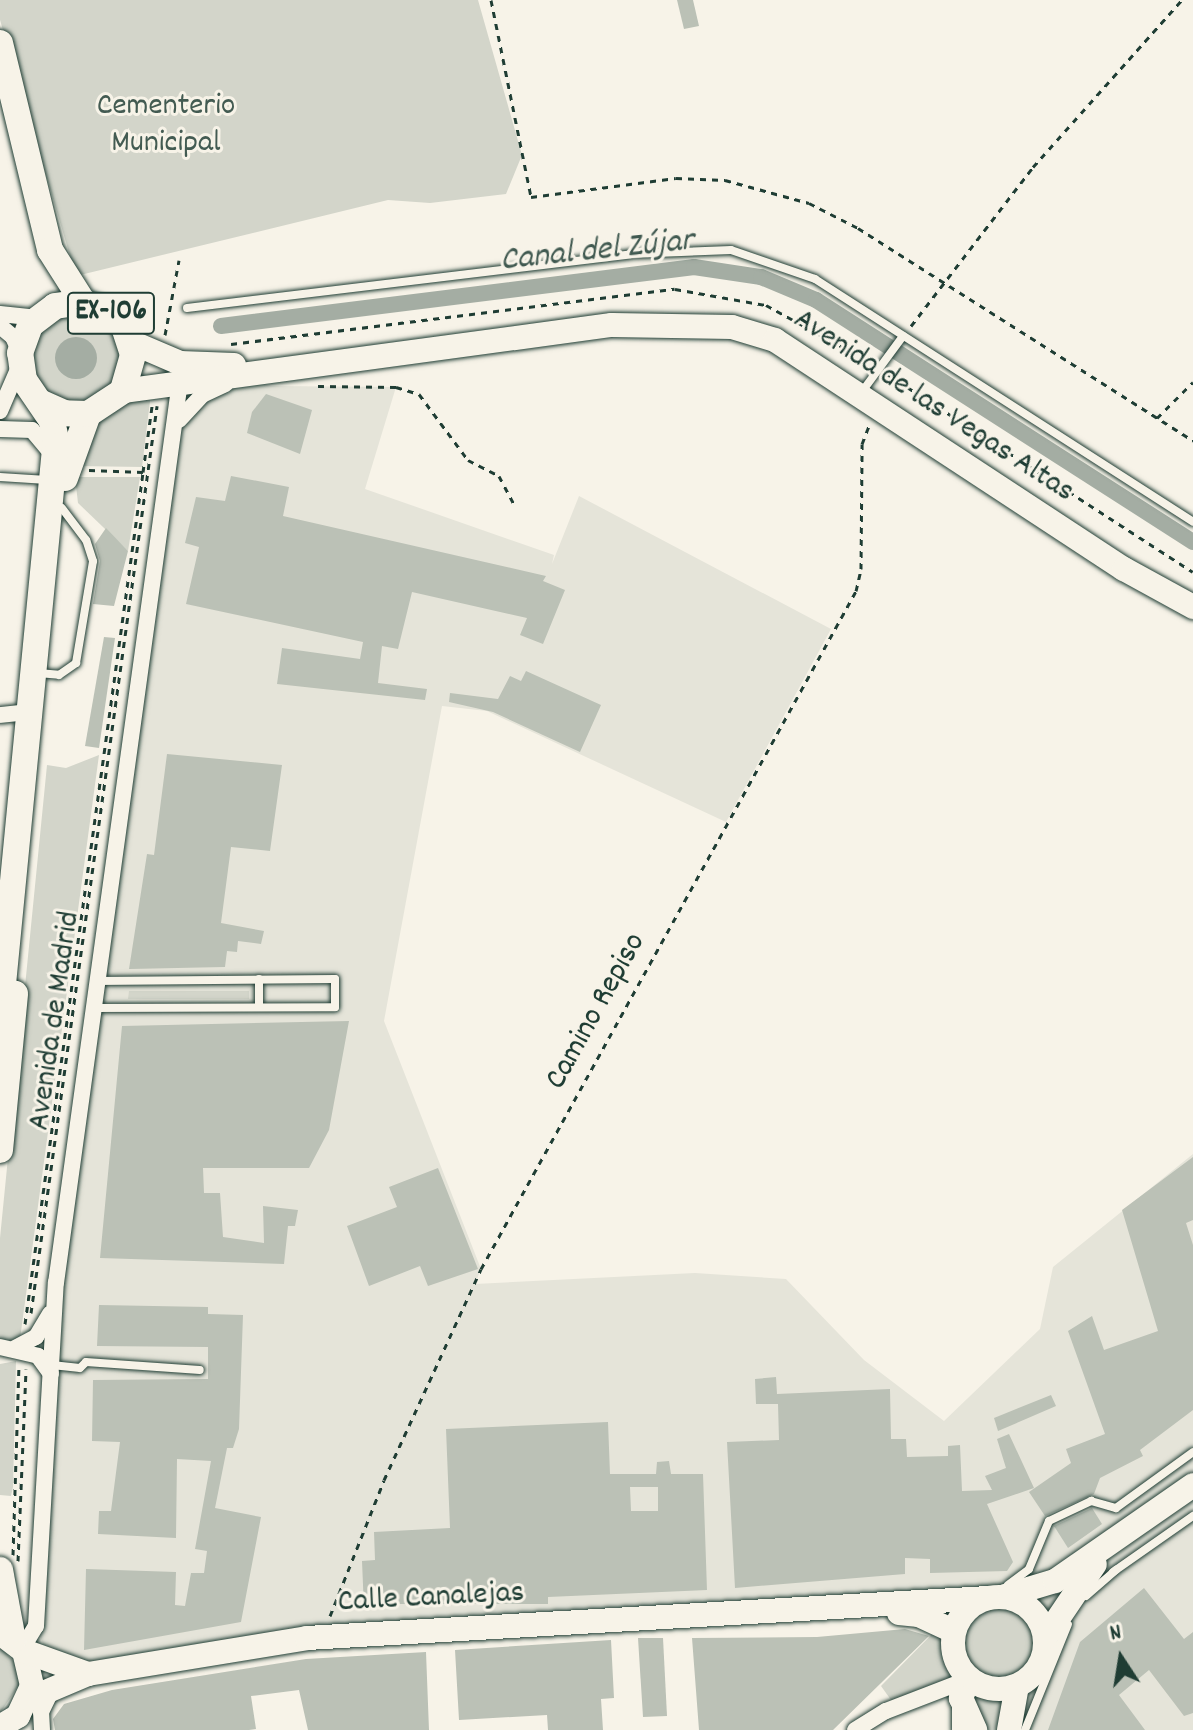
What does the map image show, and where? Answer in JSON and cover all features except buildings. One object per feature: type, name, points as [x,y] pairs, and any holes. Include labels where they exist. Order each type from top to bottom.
[{"type":"main road","name":"EX-106","points":[[0,43],[50,250],[83,302],[113,314],[131,342],[133,368],[123,391]]},
{"type":"main road","name":"EX-106","points":[[20,359],[39,315],[50,250]]},
{"type":"main road","name":"EX-106","points":[[39,315],[83,302]]},
{"type":"main road","name":"Avenida de las Vegas Altas","points":[[123,391],[167,378],[381,355],[612,325],[698,323],[732,327],[775,340],[1124,569],[1193,607]]},
{"type":"main road","points":[[131,342],[167,378]]},
{"type":"main road","points":[[20,359],[52,421],[58,471]]},
{"type":"main road","points":[[42,403],[64,413],[88,414],[123,391]]},
{"type":"main road","name":"Avenida de Madrid","points":[[0,1150],[58,471],[88,414]]},
{"type":"main road","name":"Avenida de Madrid","points":[[1,1005],[4,943],[29,712],[39,674],[62,508],[58,471]]},
{"type":"main road","points":[[1009,1730],[1017,1686],[1041,1661],[1045,1638],[1079,1585],[1193,1485]]},
{"type":"main road","points":[[975,1730],[955,1657],[954,1631],[966,1610],[994,1598],[1041,1588],[1111,1560]]},
{"type":"main road","points":[[10,1568],[15,1643],[40,1690]]},
{"type":"main road","points":[[994,1598],[1026,1606],[1045,1638]]},
{"type":"main road","name":"Calle Canalejas","points":[[2,1728],[40,1690],[88,1674],[327,1636],[845,1609],[994,1598]]},
{"type":"main road","name":"Calle Canalejas","points":[[845,1609],[919,1615],[954,1631]]},
{"type":"main road","points":[[15,1643],[40,1690]]},
{"type":"main road","points":[[965,1688],[1017,1686]]},
{"type":"street","points":[[0,314],[39,315]]},
{"type":"street","points":[[0,326],[13,337],[20,359],[0,411]]},
{"type":"street","points":[[173,428],[210,391],[280,366]]},
{"type":"street","points":[[167,378],[173,428]]},
{"type":"street","name":"Avenida de Madrid","points":[[36,1626],[52,1310],[94,981],[173,428]]},
{"type":"street","points":[[0,429],[32,430],[44,439],[58,471]]},
{"type":"street","points":[[0,715],[29,712]]},
{"type":"street","points":[[51,1370],[38,1356],[19,1347],[44,1328],[52,1310]]},
{"type":"street","points":[[15,1643],[36,1626]]},
{"type":"street","points":[[36,1626],[41,1730]]},
{"type":"street","points":[[855,1730],[886,1711],[965,1688],[960,1730]]},
{"type":"street","points":[[40,1690],[41,1730]]},
{"type":"lane","points":[[187,308],[630,254],[731,250],[815,279],[1193,522]]},
{"type":"lane","points":[[868,402],[882,365],[903,336]]},
{"type":"lane","points":[[0,477],[58,471]]},
{"type":"lane","points":[[39,674],[59,675],[76,663],[93,561],[86,540],[62,508]]},
{"type":"lane","points":[[259,979],[259,1007]]},
{"type":"lane","points":[[91,1008],[335,1007],[335,979],[94,981]]},
{"type":"lane","points":[[51,1370],[80,1368],[86,1362],[200,1370]]},
{"type":"lane","points":[[994,1598],[1029,1569],[1049,1521],[1091,1501],[1116,1508],[1193,1452]]},
{"type":"lane","points":[[1025,1730],[1073,1613],[1111,1560],[1193,1516]]},
{"type":"path","points":[[491,0],[531,197],[676,178],[740,183],[809,203],[945,282],[1193,441]]},
{"type":"path","points":[[903,336],[1033,167],[1182,0]]},
{"type":"path","points":[[10,1568],[19,1347],[167,378],[179,260]]},
{"type":"path","points":[[222,345],[675,289],[766,305],[882,365],[1193,572]]},
{"type":"path","points":[[10,1568],[19,1347],[143,472],[167,378]]},
{"type":"path","points":[[1157,418],[1193,382]]},
{"type":"path","points":[[302,386],[396,387],[419,394],[468,460],[499,476],[514,504]]},
{"type":"path","name":"Camino Repiso","points":[[327,1636],[333,1603],[384,1480],[481,1269],[856,591],[861,569],[862,444],[868,402]]},
{"type":"path","points":[[58,471],[143,472]]},
{"type":"shaded area","points":[[76,337],[91,343],[97,358],[91,373],[76,379],[61,373],[55,358],[61,343]]},
{"type":"shaded area","points":[[244,378],[271,386],[396,387],[365,489],[554,555],[552,564],[579,496],[831,629],[726,822],[487,711],[442,706],[384,1021],[481,1269],[475,1284],[695,1273],[786,1279],[864,1360],[944,1421],[1040,1329],[1053,1267],[1193,1154],[1193,1730],[1009,1730],[1017,1686],[1035,1671],[1045,1650],[1045,1638],[1026,1606],[327,1636],[88,1674],[46,1651],[36,1626],[51,1374],[170,453],[187,408]]},
{"type":"green space","name":"Cementerio Municipal","points":[[0,0],[478,0],[522,155],[506,194],[430,203],[388,200],[76,276],[0,20]]},
{"type":"green space","points":[[76,314],[101,321],[113,333],[120,358],[113,383],[101,395],[76,402],[51,395],[39,383],[32,358],[39,333],[51,321]]},
{"type":"green space","points":[[151,393],[142,467],[76,466],[87,430],[131,397]]},
{"type":"green space","points":[[75,477],[140,477],[128,551],[78,503]]},
{"type":"green space","points":[[99,755],[20,1339],[0,1341],[0,1238],[47,765],[66,768]]},
{"type":"green space","points":[[129,991],[249,991],[249,999],[128,999]]},
{"type":"green space","points":[[16,1361],[11,1496],[0,1495],[0,1364]]},
{"type":"green space","points":[[1106,1551],[1045,1638],[1035,1671],[1017,1686],[1009,1730],[975,1730],[948,1684],[891,1700],[881,1686],[932,1634],[954,1631],[966,1610]]},
{"type":"green space","points":[[0,1647],[17,1665],[19,1685],[0,1713]]},
{"type":"waterway","name":"Canal del Zújar","points":[[221,326],[694,267],[761,277],[816,300],[1193,542]]}]
